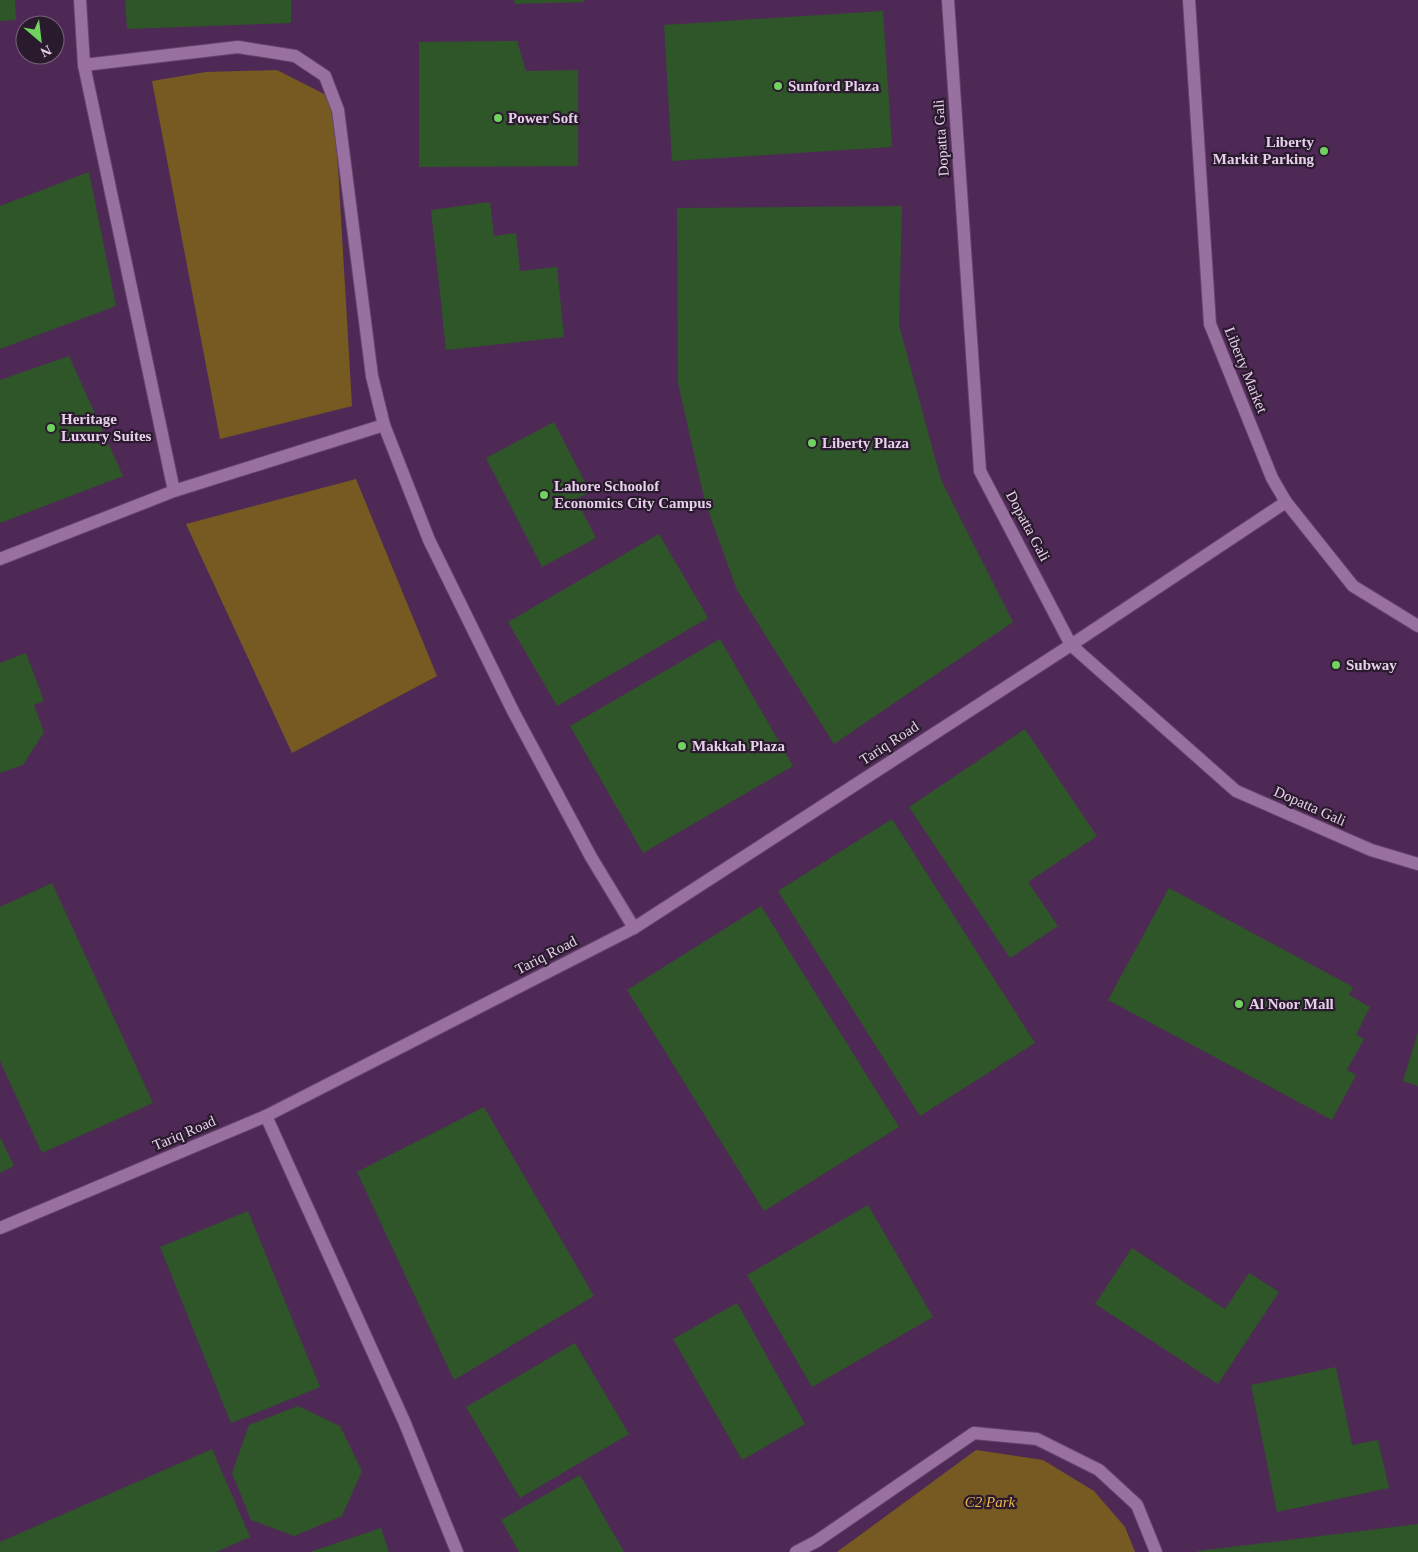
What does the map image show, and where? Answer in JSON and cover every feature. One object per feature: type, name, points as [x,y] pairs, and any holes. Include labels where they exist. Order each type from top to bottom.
[{"type":"street","points":[[80,0],[84,65],[174,491]]},
{"type":"street","name":"Dopatta Gali","points":[[948,0],[980,471],[1071,645],[1236,791],[1371,850],[1418,864]]},
{"type":"street","name":"Liberty Market","points":[[1188,0],[1210,324],[1272,478],[1286,502],[1353,586],[1418,626]]},
{"type":"street","points":[[84,65],[238,48],[295,56],[325,76],[338,110],[372,376],[384,425],[429,540],[509,703],[591,857],[634,928]]},
{"type":"street","points":[[0,559],[174,491],[384,425]]},
{"type":"street","name":"Tariq Road","points":[[0,1228],[266,1116],[634,928],[1071,645],[1286,502]]},
{"type":"street","points":[[266,1116],[404,1421],[457,1552]]},
{"type":"street","points":[[796,1552],[817,1541],[974,1433],[1037,1439],[1099,1470],[1137,1505],[1156,1552]]},
{"type":"green space","points":[[277,70],[334,99],[352,406],[220,439],[152,81],[206,72]]},
{"type":"green space","points":[[356,479],[437,676],[292,753],[186,524]]},
{"type":"green space","name":"C2 Park","points":[[976,1450],[1043,1460],[1094,1491],[1125,1527],[1135,1552],[837,1552]]},
{"type":"building","points":[[0,0],[15,0],[15,20],[0,21]]},
{"type":"building","points":[[125,0],[291,0],[291,23],[127,29]]},
{"type":"building","points":[[514,0],[584,0],[584,2],[515,4]]},
{"type":"building","name":"Sunford Plaza","points":[[883,11],[892,147],[672,161],[664,25]]},
{"type":"building","name":"Power Soft","points":[[517,41],[526,71],[578,70],[578,166],[419,167],[419,42]]},
{"type":"building","points":[[89,172],[116,306],[0,349],[0,206]]},
{"type":"building","points":[[490,202],[494,236],[516,233],[520,271],[557,267],[564,337],[446,350],[431,210]]},
{"type":"building","name":"Liberty Plaza","points":[[902,206],[899,325],[941,480],[1013,622],[834,744],[737,590],[705,502],[678,383],[677,208]]},
{"type":"building","name":"Heritage Luxury Suites","points":[[69,356],[123,476],[0,523],[0,380]]},
{"type":"building","name":"Lahore Schoolof Economics City Campus","points":[[554,422],[590,492],[576,499],[596,538],[542,567],[486,458]]},
{"type":"building","points":[[659,534],[708,618],[557,706],[508,622]]},
{"type":"building","name":"Makkah Plaza","points":[[720,639],[793,766],[643,853],[570,726]]},
{"type":"building","points":[[26,653],[44,701],[34,705],[44,732],[23,765],[0,773],[0,663]]},
{"type":"building","points":[[1025,729],[1097,836],[1028,882],[1058,926],[1010,958],[909,807]]},
{"type":"building","points":[[892,819],[1035,1043],[920,1116],[778,891]]},
{"type":"building","points":[[52,883],[153,1103],[42,1153],[0,1061],[0,907]]},
{"type":"building","name":"Al Noor Mall","points":[[1169,888],[1353,987],[1349,995],[1370,1007],[1356,1035],[1364,1039],[1347,1070],[1356,1075],[1332,1120],[1108,1000]]},
{"type":"building","points":[[761,906],[899,1127],[764,1211],[627,990]]},
{"type":"building","points":[[1418,1032],[1418,1086],[1403,1081]]},
{"type":"building","points":[[484,1107],[594,1296],[454,1380],[357,1172]]},
{"type":"building","points":[[0,1137],[14,1166],[0,1173]]},
{"type":"building","points":[[868,1205],[933,1317],[812,1387],[747,1275]]},
{"type":"building","points":[[248,1211],[320,1387],[231,1423],[160,1247]]},
{"type":"building","points":[[1132,1248],[1225,1309],[1249,1273],[1279,1292],[1218,1384],[1095,1304]]},
{"type":"building","points":[[737,1303],[805,1424],[742,1460],[673,1339]]},
{"type":"building","points":[[575,1343],[629,1434],[520,1498],[466,1407]]},
{"type":"building","points":[[1336,1367],[1352,1445],[1378,1440],[1389,1488],[1277,1512],[1251,1385]]},
{"type":"building","points":[[298,1406],[340,1426],[362,1471],[342,1516],[294,1536],[251,1520],[232,1473],[249,1425]]},
{"type":"building","points":[[212,1449],[250,1537],[216,1552],[0,1552],[0,1542]]},
{"type":"building","points":[[580,1475],[624,1552],[519,1552],[501,1520]]},
{"type":"building","points":[[1418,1524],[1418,1552],[1198,1552],[1198,1551]]},
{"type":"building","points":[[381,1528],[389,1552],[310,1552]]},
{"type":"place","name":"Sunford Plaza","points":[[778,86]]},
{"type":"place","name":"Power Soft","points":[[498,118]]},
{"type":"place","name":"Liberty Markit Parking","points":[[1324,151]]},
{"type":"place","name":"Heritage Luxury Suites","points":[[51,428]]},
{"type":"place","name":"Liberty Plaza","points":[[812,443]]},
{"type":"place","name":"Lahore Schoolof Economics City Campus","points":[[544,495]]},
{"type":"place","name":"Subway","points":[[1336,665]]},
{"type":"place","name":"Makkah Plaza","points":[[682,746]]},
{"type":"place","name":"Al Noor Mall","points":[[1239,1004]]}]
